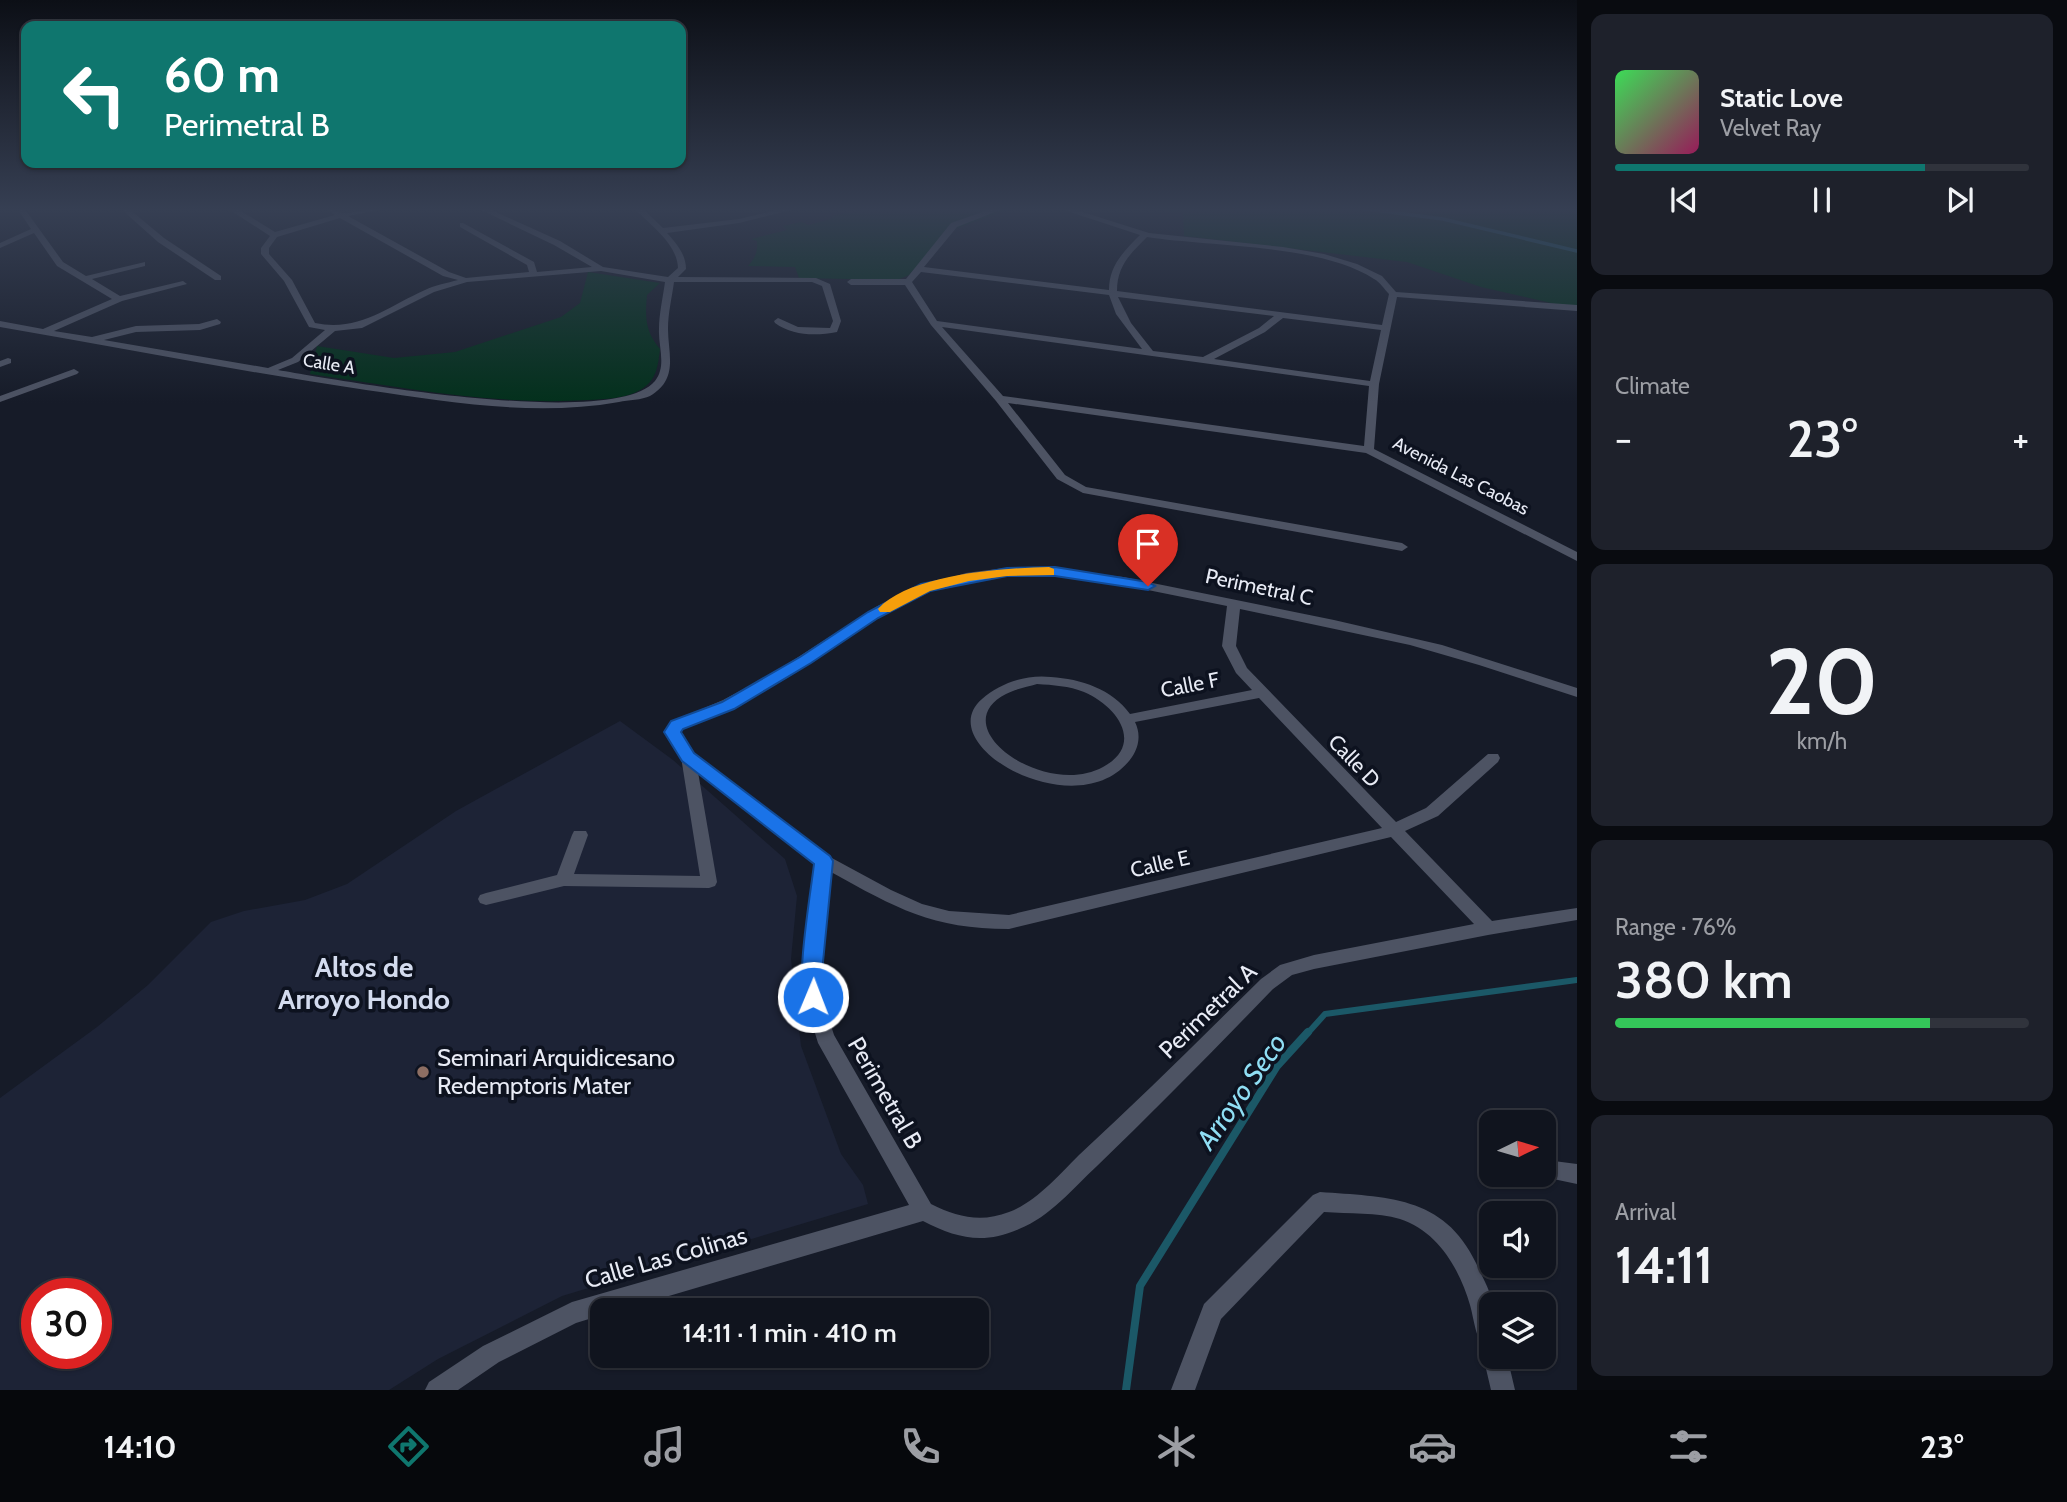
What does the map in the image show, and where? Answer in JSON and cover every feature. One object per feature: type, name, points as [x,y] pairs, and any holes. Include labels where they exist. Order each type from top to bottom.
[{"type":"street","points":[[74,273],[119,299]]},
{"type":"street","points":[[83,279],[107,273]]},
{"type":"street","points":[[210,273],[218,278]]},
{"type":"street","points":[[282,273],[312,325],[331,329],[359,326],[440,286],[467,280],[549,273]]},
{"type":"street","points":[[621,273],[647,278],[813,280],[826,284],[837,321],[834,330],[791,329],[778,321]]},
{"type":"street","points":[[670,279],[677,273]]},
{"type":"street","points":[[851,282],[908,282],[916,273]]},
{"type":"street","points":[[951,273],[1387,328]]},
{"type":"street","points":[[1115,273],[1112,280],[1116,307],[1130,330],[1150,354]]},
{"type":"street","points":[[1372,273],[1384,279],[1393,294],[1577,309]]},
{"type":"street","points":[[440,286],[446,274],[467,280]]},
{"type":"street","name":"Calle A","points":[[0,324],[264,371],[471,402],[523,406],[591,404],[638,397],[653,390],[664,370],[666,345],[663,330],[670,279]]},
{"type":"street","points":[[908,282],[934,323],[1000,399],[1060,477],[1083,490],[1402,547]]},
{"type":"street","points":[[44,332],[119,299],[183,284]]},
{"type":"street","name":"Avenida Las Caobas","points":[[1393,294],[1374,384],[1369,450],[1577,556]]},
{"type":"street","points":[[1203,360],[1262,330],[1282,314]]},
{"type":"street","points":[[88,340],[136,329],[200,327],[217,322]]},
{"type":"street","points":[[934,323],[1374,384]]},
{"type":"street","points":[[264,371],[286,366],[331,329]]},
{"type":"street","points":[[946,336],[962,329]]},
{"type":"street","points":[[0,399],[74,372]]},
{"type":"street","points":[[0,386],[15,393]]},
{"type":"street","points":[[1000,399],[1369,450]]},
{"type":"street","name":"Perimetral C","points":[[688,757],[673,732],[677,725],[728,705],[805,660],[873,615],[926,587],[1007,572],[1055,572],[1104,577],[1389,636],[1502,666],[1577,694]]},
{"type":"street","name":"Calle D","points":[[1234,604],[1229,646],[1241,670],[1392,831],[1488,928]]},
{"type":"street","points":[[1035,680],[1079,685],[1100,694],[1128,719],[1133,734],[1131,749],[1123,762],[1108,772],[1087,779],[1040,777],[1007,763],[985,744],[978,729],[979,714],[985,701],[998,691],[1035,680]]},
{"type":"street","name":"Calle F","points":[[1128,719],[1260,692]]},
{"type":"street","points":[[688,757],[824,861]]},
{"type":"street","points":[[486,899],[564,880],[709,882],[688,757]]},
{"type":"street","name":"Calle E","points":[[824,861],[936,915],[975,922],[1009,922],[1392,831],[1432,812],[1493,758]]},
{"type":"street","points":[[564,880],[580,835]]},
{"type":"street","name":"Perimetral B","points":[[824,861],[813,962],[813,997],[825,1037],[924,1211]]},
{"type":"street","name":"Perimetral A","points":[[924,1211],[952,1225],[983,1229],[1015,1221],[1044,1202],[1139,1113],[1267,984],[1286,970],[1314,962],[1488,928],[1577,914]]},
{"type":"street","points":[[1556,1171],[1577,1174]]},
{"type":"street","points":[[1183,1390],[1213,1312],[1320,1202],[1405,1210],[1435,1226],[1458,1251],[1479,1295]]},
{"type":"street","name":"Calle Las Colinas","points":[[437,1390],[491,1354],[572,1313],[924,1211]]},
{"type":"street","points":[[1498,1369],[1503,1390]]},
{"type":"shaded area","name":"Seminari Arquidicesano Redemptoris Mater","points":[[620,721],[673,760],[785,859],[797,896],[791,959],[801,1046],[841,1154],[863,1185],[868,1204],[562,1296],[438,1359],[389,1390],[0,1390],[0,1098],[97,1027],[148,985],[211,922],[244,911],[305,900],[347,884],[456,811]]},
{"type":"green space","points":[[588,273],[660,283],[647,295],[647,324],[660,349],[657,367],[646,386],[621,397],[518,400],[449,394],[310,374],[317,346],[394,358],[455,352],[561,317],[580,303]]},
{"type":"green space","points":[[797,273],[911,273],[897,280],[799,278]]},
{"type":"green space","points":[[1439,273],[1577,273],[1577,309],[1481,287]]},
{"type":"waterway","name":"Arroyo Seco","points":[[1307,1034],[1325,1014],[1577,980]]},
{"type":"waterway","name":"Arroyo Seco","points":[[1126,1390],[1140,1286],[1277,1066],[1308,1032]]},
{"type":"slow traffic","points":[[885,609],[926,587],[969,577],[1007,572],[1049,572]]},
{"type":"place","name":"Seminari Arquidicesano Redemptoris Mater","points":[[423,1072]]},
{"type":"district","name":"Altos de Arroyo Hondo","points":[[364,983]]},
{"type":"route","points":[[813,997],[813,962],[824,861],[688,757],[676,741],[673,732],[677,725],[728,705],[805,660],[873,615],[926,587],[1007,572],[1055,572],[1104,577],[1148,586]]}]
